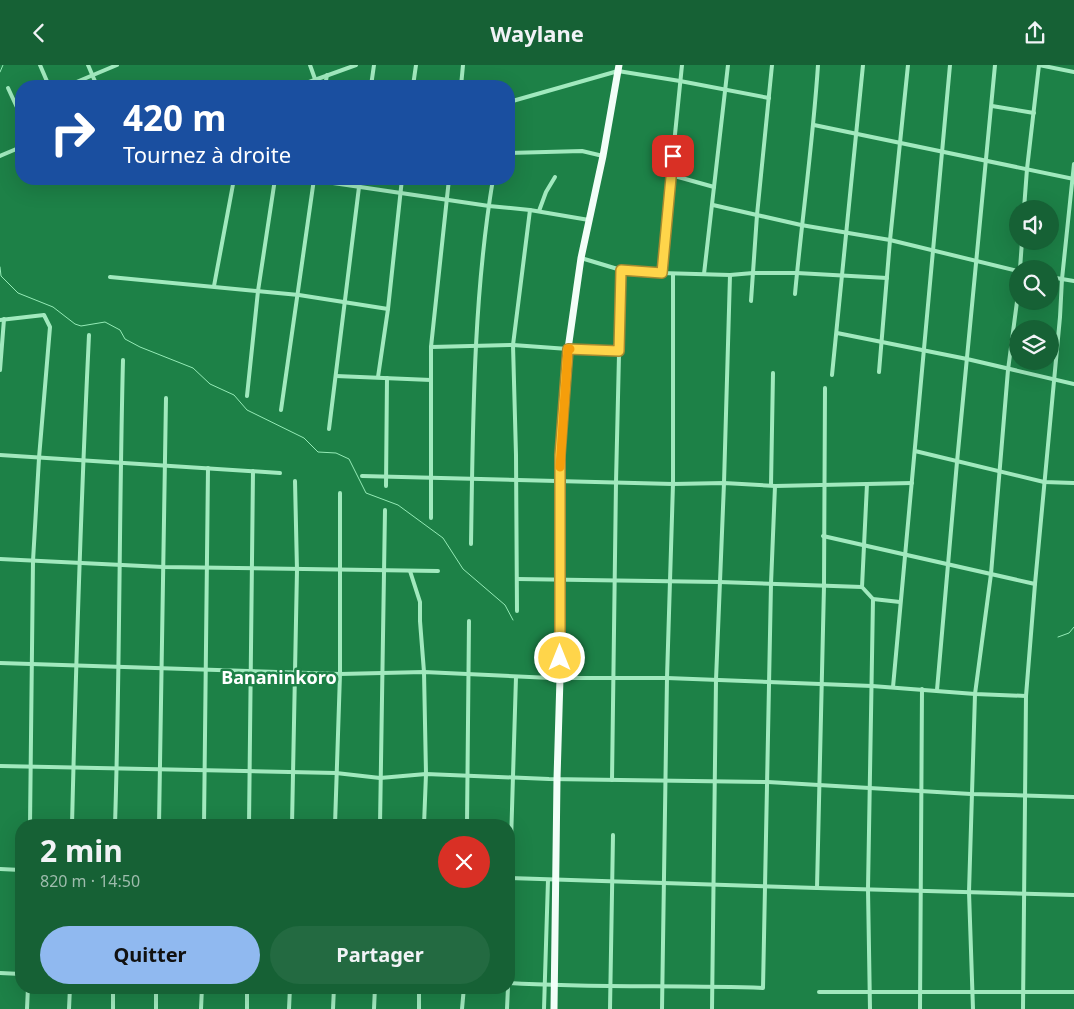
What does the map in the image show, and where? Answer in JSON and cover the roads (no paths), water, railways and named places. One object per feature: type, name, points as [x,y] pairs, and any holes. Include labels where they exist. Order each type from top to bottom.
[{"type":"highway","points":[[554,1009],[552,880],[560,678],[560,481],[568,349],[581,258],[619,68]]},
{"type":"street","points":[[40,65],[46,80]]},
{"type":"street","points":[[88,65],[94,80]]},
{"type":"street","points":[[81,80],[117,65]]},
{"type":"street","points":[[310,65],[316,79],[356,65]]},
{"type":"street","points":[[372,80],[374,65]]},
{"type":"street","points":[[414,80],[416,65]]},
{"type":"street","points":[[462,80],[464,65]]},
{"type":"street","points":[[662,273],[682,65]]},
{"type":"street","points":[[704,274],[728,65]]},
{"type":"street","points":[[751,301],[757,215],[772,65]]},
{"type":"street","points":[[795,294],[801,225],[814,125],[818,65]]},
{"type":"street","points":[[832,375],[863,65]]},
{"type":"street","points":[[879,372],[899,143],[908,65]]},
{"type":"street","points":[[893,687],[950,65]]},
{"type":"street","points":[[937,690],[956,462],[995,65]]},
{"type":"street","points":[[1025,200],[1039,65],[1074,72]]},
{"type":"street","points":[[515,99],[619,68],[769,98]]},
{"type":"street","points":[[327,75],[327,80]]},
{"type":"street","points":[[8,88],[15,101]]},
{"type":"street","points":[[992,106],[1034,113]]},
{"type":"street","points":[[814,125],[1073,178]]},
{"type":"street","points":[[0,156],[15,150]]},
{"type":"street","points":[[515,153],[582,151],[603,155]]},
{"type":"street","points":[[1022,1009],[1026,696],[1062,279],[1074,164]]},
{"type":"street","points":[[671,175],[714,187]]},
{"type":"street","points":[[539,211],[546,193],[556,177]]},
{"type":"street","points":[[214,286],[233,185]]},
{"type":"street","points":[[247,396],[258,291],[274,185]]},
{"type":"street","points":[[282,409],[313,185]]},
{"type":"street","points":[[348,185],[488,206],[530,209],[589,220]]},
{"type":"street","points":[[378,377],[388,309],[401,185]]},
{"type":"street","points":[[431,519],[431,347],[448,185]]},
{"type":"street","points":[[471,544],[475,346],[488,206],[492,185]]},
{"type":"street","points":[[329,429],[359,187]]},
{"type":"street","points":[[713,205],[801,225],[933,249],[1009,269]]},
{"type":"street","points":[[517,611],[512,345],[530,209]]},
{"type":"street","points":[[581,258],[621,270],[674,274],[797,273],[887,278]]},
{"type":"street","points":[[612,780],[612,678],[616,580],[616,482],[621,270]]},
{"type":"street","points":[[662,1009],[667,678],[673,484],[674,274]]},
{"type":"street","points":[[712,1009],[716,680],[730,275]]},
{"type":"street","points":[[110,277],[298,295],[388,309]]},
{"type":"street","points":[[1059,278],[1074,281]]},
{"type":"street","points":[[973,1009],[969,892],[975,694],[991,574],[1008,370],[1016,310]]},
{"type":"street","points":[[0,370],[2,319],[44,315],[50,327],[39,457],[33,561],[30,819]]},
{"type":"street","points":[[837,333],[967,359],[1054,381],[1074,384]]},
{"type":"street","points":[[72,819],[75,665],[90,335]]},
{"type":"street","points":[[431,347],[512,345],[619,351]]},
{"type":"street","points":[[115,819],[119,667],[120,462],[124,360]]},
{"type":"street","points":[[515,983],[763,988],[773,486],[773,373]]},
{"type":"street","points":[[336,376],[431,379]]},
{"type":"street","points":[[386,378],[386,486]]},
{"type":"street","points":[[817,889],[824,586],[825,388]]},
{"type":"street","points":[[159,819],[166,398]]},
{"type":"street","points":[[915,451],[1044,482],[1074,483]]},
{"type":"street","points":[[0,455],[280,473]]},
{"type":"street","points":[[204,819],[208,468]]},
{"type":"street","points":[[249,819],[253,471]]},
{"type":"street","points":[[362,476],[673,484],[724,483],[773,486],[912,483]]},
{"type":"street","points":[[292,819],[297,569],[295,481]]},
{"type":"street","points":[[867,484],[862,587],[873,599],[868,889],[870,1009]]},
{"type":"street","points":[[335,819],[340,674],[340,493]]},
{"type":"street","points":[[380,819],[385,510]]},
{"type":"street","points":[[823,535],[1035,584]]},
{"type":"street","points":[[0,559],[120,566],[340,571],[438,571]]},
{"type":"street","points":[[410,571],[420,601],[424,672],[426,774],[424,819]]},
{"type":"street","points":[[517,579],[719,582],[862,587]]},
{"type":"street","points":[[873,599],[900,601]]},
{"type":"street","points":[[467,819],[470,675],[469,621]]},
{"type":"street","points":[[0,663],[295,673],[382,674],[424,672],[516,677],[667,678],[893,687],[1026,696]]},
{"type":"street","points":[[511,819],[516,677]]},
{"type":"street","points":[[920,1009],[922,689]]},
{"type":"street","points":[[0,766],[336,773],[380,778],[426,774],[513,778],[768,782],[971,794],[1074,797]]},
{"type":"street","points":[[610,1009],[613,835]]},
{"type":"street","points":[[0,869],[15,870]]},
{"type":"street","points":[[515,878],[817,889],[1074,895]]},
{"type":"street","points":[[544,1009],[552,880]]},
{"type":"street","points":[[0,973],[15,974]]},
{"type":"street","points":[[819,991],[1074,992]]},
{"type":"street","points":[[27,1009],[28,994]]},
{"type":"street","points":[[69,1009],[70,994]]},
{"type":"street","points":[[113,994],[113,1009]]},
{"type":"street","points":[[156,994],[156,1009]]},
{"type":"street","points":[[202,994],[202,1009]]},
{"type":"street","points":[[247,994],[247,1009]]},
{"type":"street","points":[[289,1009],[290,994]]},
{"type":"street","points":[[333,1009],[334,994]]},
{"type":"street","points":[[374,1009],[375,994]]},
{"type":"street","points":[[419,994],[419,1009]]},
{"type":"street","points":[[462,1009],[463,994]]},
{"type":"street","points":[[507,1009],[508,994]]},
{"type":"waterway","points":[[0,72],[3,65]]},
{"type":"waterway","points":[[0,267],[1,276],[18,293],[53,307],[75,324],[81,326],[105,322],[120,330],[125,339],[140,347],[193,368],[210,384],[234,395],[247,410],[304,438],[318,452],[336,453],[349,459],[366,493],[398,505],[443,538],[463,569],[505,605],[513,620]]},
{"type":"waterway","points":[[1058,637],[1069,633],[1074,627]]},
{"type":"district","name":"Bananinkoro","points":[[279,678]]}]
